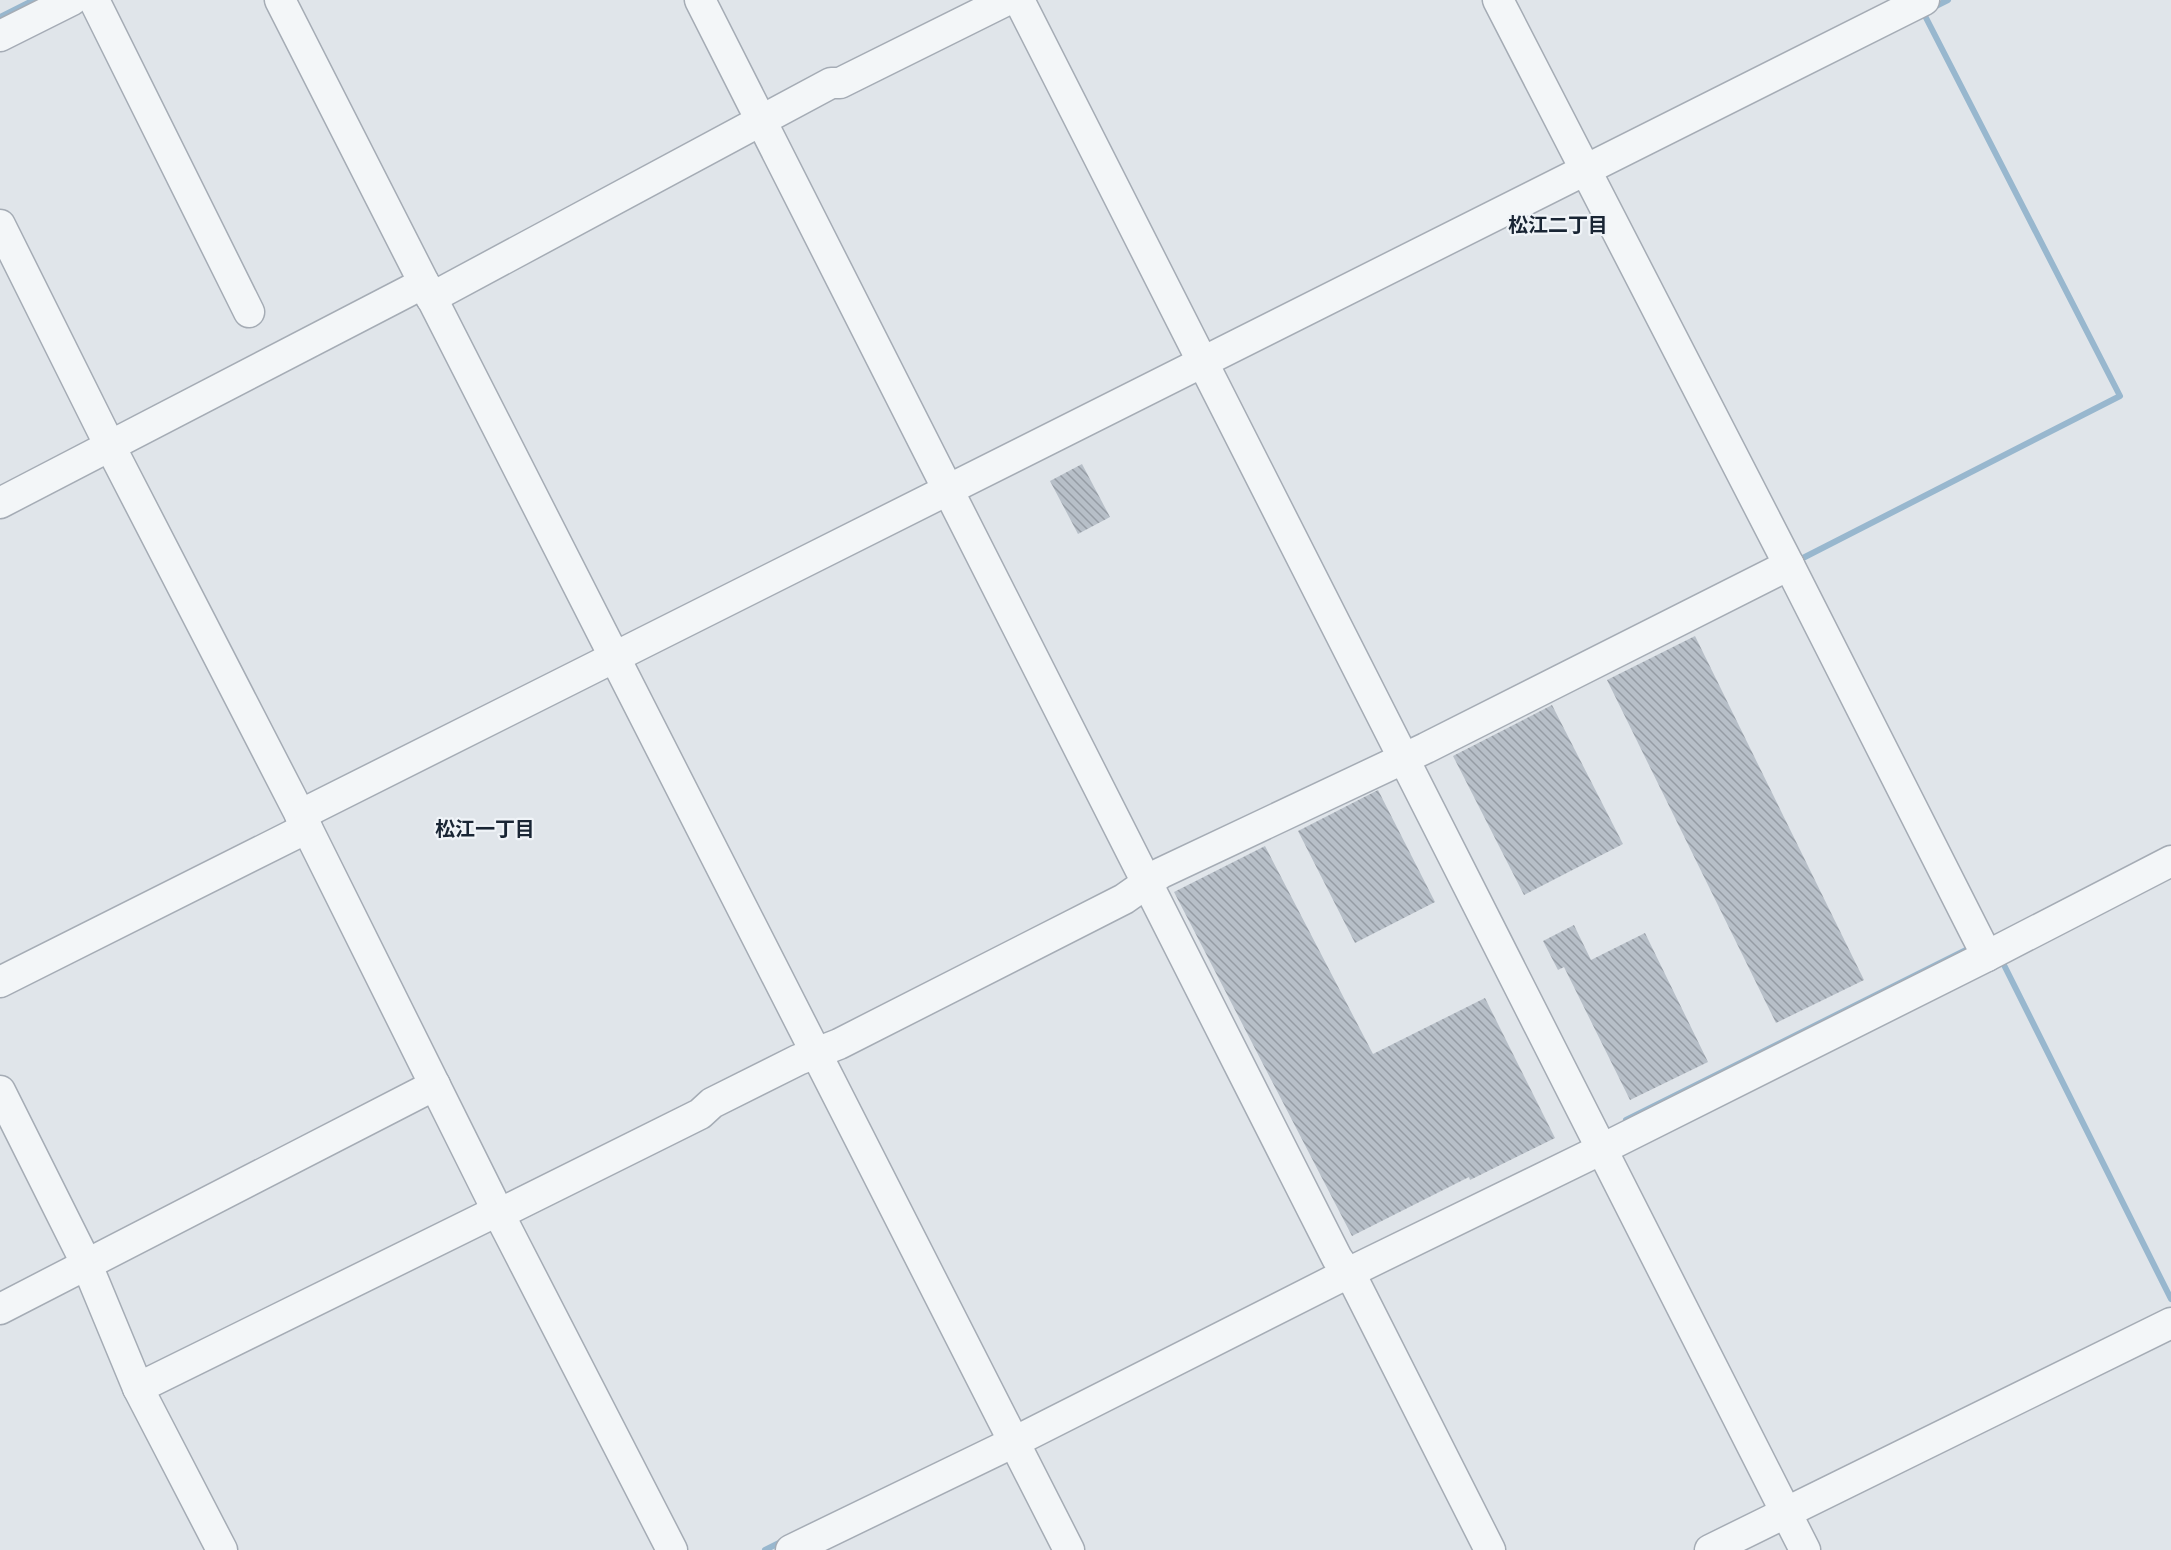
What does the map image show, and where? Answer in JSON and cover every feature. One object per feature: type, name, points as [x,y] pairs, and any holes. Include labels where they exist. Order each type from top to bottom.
[{"type":"street","points":[[0,36],[72,0]]},
{"type":"street","points":[[94,0],[249,312]]},
{"type":"street","points":[[280,0],[1069,1550]]},
{"type":"street","points":[[700,0],[754,123],[946,497],[1140,888],[1340,1271],[1356,1285],[1490,1550]]},
{"type":"street","points":[[0,503],[110,446],[428,290],[831,83],[840,83],[1007,0]]},
{"type":"street","points":[[1019,0],[1805,1550]]},
{"type":"street","points":[[1498,0],[1593,173],[1789,565],[1988,948]]},
{"type":"street","points":[[0,982],[613,657],[946,497],[1202,361],[1593,173],[1924,0]]},
{"type":"street","points":[[0,225],[498,1212],[672,1550]]},
{"type":"street","points":[[138,1388],[700,1114],[712,1103],[892,1017],[1140,888],[1161,873],[1404,758],[1789,565]]},
{"type":"street","points":[[791,1550],[1014,1442],[1340,1271],[1602,1149],[1988,948],[2171,861]]},
{"type":"street","points":[[0,1309],[435,1085]]},
{"type":"street","points":[[0,1091],[87,1265],[138,1388],[222,1550]]},
{"type":"street","points":[[1710,1550],[2171,1323]]},
{"type":"building","points":[[1082,464],[1110,517],[1078,534],[1050,481]]},
{"type":"building","points":[[1695,636],[1864,980],[1776,1023],[1607,680]]},
{"type":"building","points":[[1552,705],[1623,844],[1524,895],[1453,756]]},
{"type":"building","points":[[1378,790],[1435,902],[1355,943],[1298,831]]},
{"type":"building","points":[[1265,846],[1373,1054],[1485,998],[1555,1138],[1470,1180],[1469,1177],[1352,1236],[1174,892]]},
{"type":"building","points":[[1574,925],[1591,960],[1645,933],[1708,1062],[1630,1100],[1564,967],[1558,970],[1543,941]]},
{"type":"waterway","points":[[0,17],[34,0]]},
{"type":"waterway","points":[[1930,9],[1948,0]]},
{"type":"waterway","points":[[1799,560],[2120,396],[1922,10]]},
{"type":"waterway","points":[[1626,1120],[1972,947]]},
{"type":"waterway","points":[[2001,959],[2171,1299]]},
{"type":"waterway","points":[[765,1550],[785,1540]]},
{"type":"district","name":"松江二丁目","points":[[1558,224]]},
{"type":"district","name":"松江一丁目","points":[[485,828]]}]
